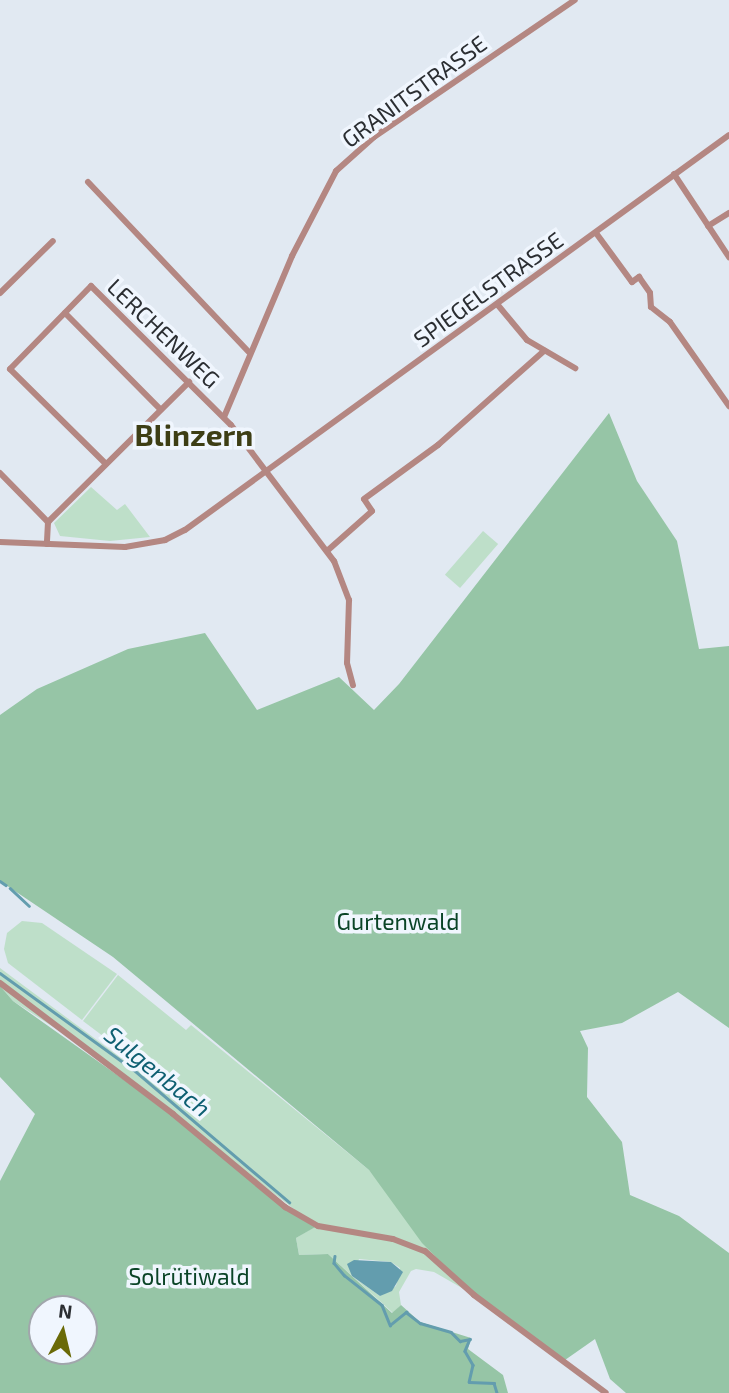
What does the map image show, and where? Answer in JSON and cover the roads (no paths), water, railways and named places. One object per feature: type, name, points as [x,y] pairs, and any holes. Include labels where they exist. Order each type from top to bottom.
[{"type":"street","name":"GRANITSTRASSE","points":[[224,417],[250,352],[337,171],[374,137],[575,0]]},
{"type":"street","name":"SPIEGELSTRASSE","points":[[0,542],[125,547],[164,540],[185,530],[729,135]]},
{"type":"street","points":[[674,174],[729,257]]},
{"type":"street","points":[[89,181],[250,352]]},
{"type":"street","points":[[708,226],[729,213]]},
{"type":"street","points":[[596,233],[632,282],[639,278],[650,293],[651,307],[670,322],[729,406]]},
{"type":"street","points":[[0,293],[53,241]]},
{"type":"street","name":"LERCHENWEG","points":[[65,313],[91,286],[224,417],[267,470],[327,551],[349,600],[347,663],[352,685]]},
{"type":"street","points":[[497,304],[517,331],[544,351],[575,368]]},
{"type":"street","points":[[106,464],[10,369],[65,313],[161,410]]},
{"type":"street","points":[[327,551],[372,511],[364,499],[438,445],[544,351]]},
{"type":"street","points":[[47,544],[48,522],[189,382]]},
{"type":"street","points":[[0,473],[48,522]]},
{"type":"street","points":[[0,983],[173,1114],[285,1208],[318,1226],[393,1239],[425,1251],[474,1295],[606,1393]]},
{"type":"water","points":[[354,1260],[391,1262],[403,1272],[392,1291],[380,1296],[352,1276],[347,1264]]},
{"type":"waterway","points":[[0,881],[6,885]]},
{"type":"waterway","points":[[10,888],[29,906]]},
{"type":"waterway","name":"Sulgenbach","points":[[0,973],[134,1070],[289,1202]]},
{"type":"waterway","name":"Sulgenbach","points":[[335,1256],[334,1263],[344,1275],[382,1305],[390,1325],[406,1312],[420,1323],[451,1332],[460,1341],[470,1339],[465,1351],[473,1365],[469,1382],[494,1383],[497,1393]]},
{"type":"district","name":"Blinzern","points":[[194,434]]},
{"type":"park label","name":"Gurtenwald","points":[[398,921]]},
{"type":"park label","name":"Solrütiwald","points":[[189,1276]]}]
